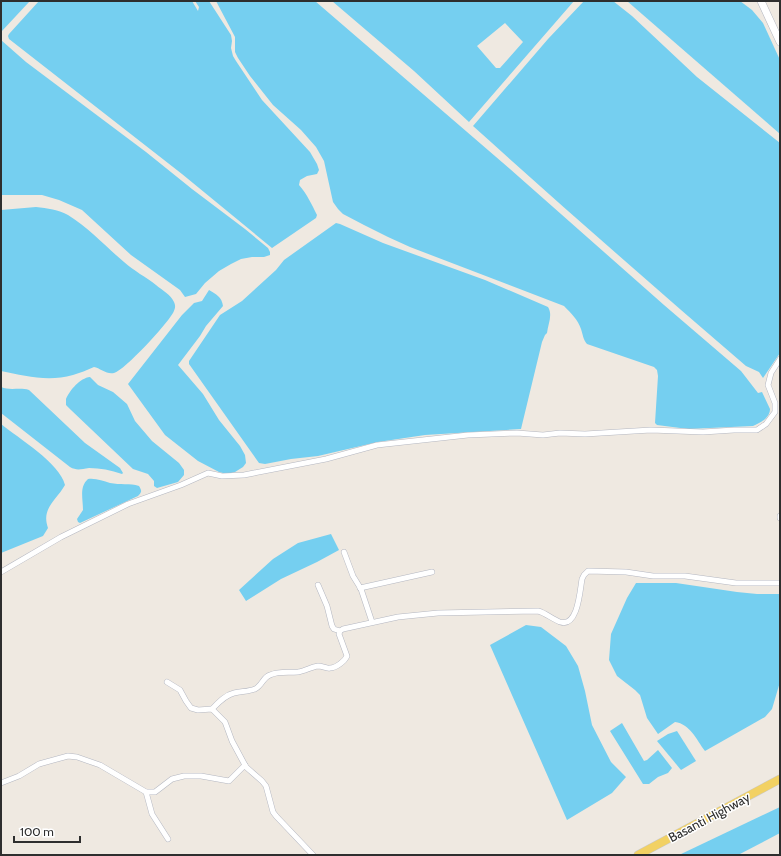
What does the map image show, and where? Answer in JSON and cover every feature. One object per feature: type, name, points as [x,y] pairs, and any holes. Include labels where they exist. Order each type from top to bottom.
[{"type":"main road","name":"Basanti Highway","points":[[638,855],[780,779]]},
{"type":"street","points":[[761,1],[780,42]]},
{"type":"street","points":[[1,572],[61,537],[128,504],[181,485],[208,473],[222,476],[244,476],[326,459],[377,445],[468,435],[517,433],[584,434],[651,430],[703,432],[757,430],[766,424],[775,412],[775,404],[768,385],[771,373],[780,359]]},
{"type":"street","points":[[344,552],[353,576],[360,588],[372,622]]},
{"type":"street","points":[[318,584],[327,606],[332,626],[336,630],[340,631],[372,622],[398,617],[445,612],[532,611],[541,612],[561,622],[567,622],[573,617],[584,575],[588,571],[626,572],[653,576],[685,576],[736,583],[780,583]]},
{"type":"street","points":[[360,588],[432,572]]},
{"type":"street","points":[[167,682],[180,690],[192,708],[198,710],[212,709],[228,695],[257,688],[264,678],[270,674],[299,672],[319,666],[330,668],[338,666],[347,656],[340,631]]},
{"type":"street","points":[[212,709],[225,722],[232,741],[245,765],[266,786],[273,812],[313,855]]},
{"type":"street","points":[[1,783],[18,776],[39,764],[64,756],[72,756],[100,766],[146,792],[155,792],[172,779],[184,776],[201,776],[229,781],[245,765]]},
{"type":"street","points":[[146,792],[152,814],[168,839]]},
{"type":"water","points":[[1,1],[30,1],[1,32]]},
{"type":"water","points":[[39,1],[192,1],[198,11],[199,7],[195,1],[209,1],[231,35],[231,48],[236,61],[262,100],[310,152],[317,164],[319,170],[317,174],[307,176],[300,180],[299,185],[311,203],[317,215],[316,218],[272,248],[182,174],[9,39],[9,34]]},
{"type":"water","points":[[216,1],[315,1],[741,371],[758,393],[762,392],[770,409],[770,412],[766,418],[753,426],[688,429],[657,425],[655,423],[658,376],[657,370],[654,367],[587,344],[578,323],[564,306],[410,247],[343,214],[333,202],[324,161],[316,147],[301,130],[273,105],[250,76],[235,52],[235,37]]},
{"type":"water","points":[[332,1],[574,1],[469,122],[414,71]],"holes":[[[505,23],[523,42],[500,68],[496,68],[477,46]]]},
{"type":"water","points":[[584,1],[613,1],[632,16],[697,77],[780,143],[780,353],[763,378],[759,372],[746,366],[677,307],[473,126],[548,39]]},
{"type":"water","points":[[627,1],[740,1],[752,10],[763,23],[780,60],[780,134]]},
{"type":"water","points":[[1,40],[26,62],[245,229],[268,248],[270,255],[241,259],[219,271],[205,283],[196,294],[185,297],[180,290],[131,255],[82,210],[59,200],[42,195],[1,195]]},
{"type":"water","points":[[36,207],[61,212],[76,220],[128,265],[171,297],[174,302],[175,309],[169,319],[136,356],[114,373],[109,373],[94,367],[73,375],[46,378],[1,371],[1,210]]},
{"type":"water","points":[[336,223],[383,243],[485,280],[548,307],[550,316],[547,333],[542,342],[521,429],[425,435],[378,442],[318,456],[265,464],[259,463],[189,364],[189,361],[220,315],[242,301],[276,270],[284,260]]},
{"type":"water","points":[[209,290],[220,298],[223,306],[206,326],[178,365],[203,394],[219,420],[240,446],[245,455],[246,463],[243,467],[235,472],[227,474],[219,472],[198,461],[165,435],[128,384],[182,315],[194,303],[202,301]]},
{"type":"water","points":[[90,377],[98,385],[113,392],[127,404],[135,421],[152,441],[179,463],[184,470],[184,475],[178,482],[157,488],[154,486],[154,481],[148,474],[133,469],[66,405],[66,399],[73,388],[79,382]]},
{"type":"water","points":[[1,387],[8,389],[29,390],[85,443],[120,468],[123,473],[97,468],[77,469],[70,467],[1,413]]},
{"type":"water","points":[[1,424],[47,460],[62,477],[65,485],[50,505],[46,515],[48,528],[43,536],[1,553]]},
{"type":"water","points":[[88,479],[97,479],[114,484],[136,485],[139,486],[141,491],[138,496],[80,523],[77,519],[83,510],[82,489]]},
{"type":"water","points":[[331,534],[339,550],[281,579],[246,601],[239,590],[273,559],[298,543]]},
{"type":"water","points":[[636,583],[676,583],[737,592],[780,594],[780,682],[772,709],[765,717],[705,751],[689,729],[680,723],[675,722],[658,734],[647,718],[640,695],[617,676],[609,660],[611,634],[627,598]]},
{"type":"water","points":[[526,625],[541,627],[566,646],[578,666],[592,725],[611,762],[626,777],[612,793],[567,820],[490,645]]},
{"type":"water","points":[[622,723],[644,761],[658,750],[672,768],[668,773],[658,777],[649,784],[643,784],[610,731]]},
{"type":"water","points":[[677,731],[696,761],[681,770],[657,741],[668,734]]},
{"type":"water","points":[[780,807],[780,833],[738,855],[679,855]]}]
